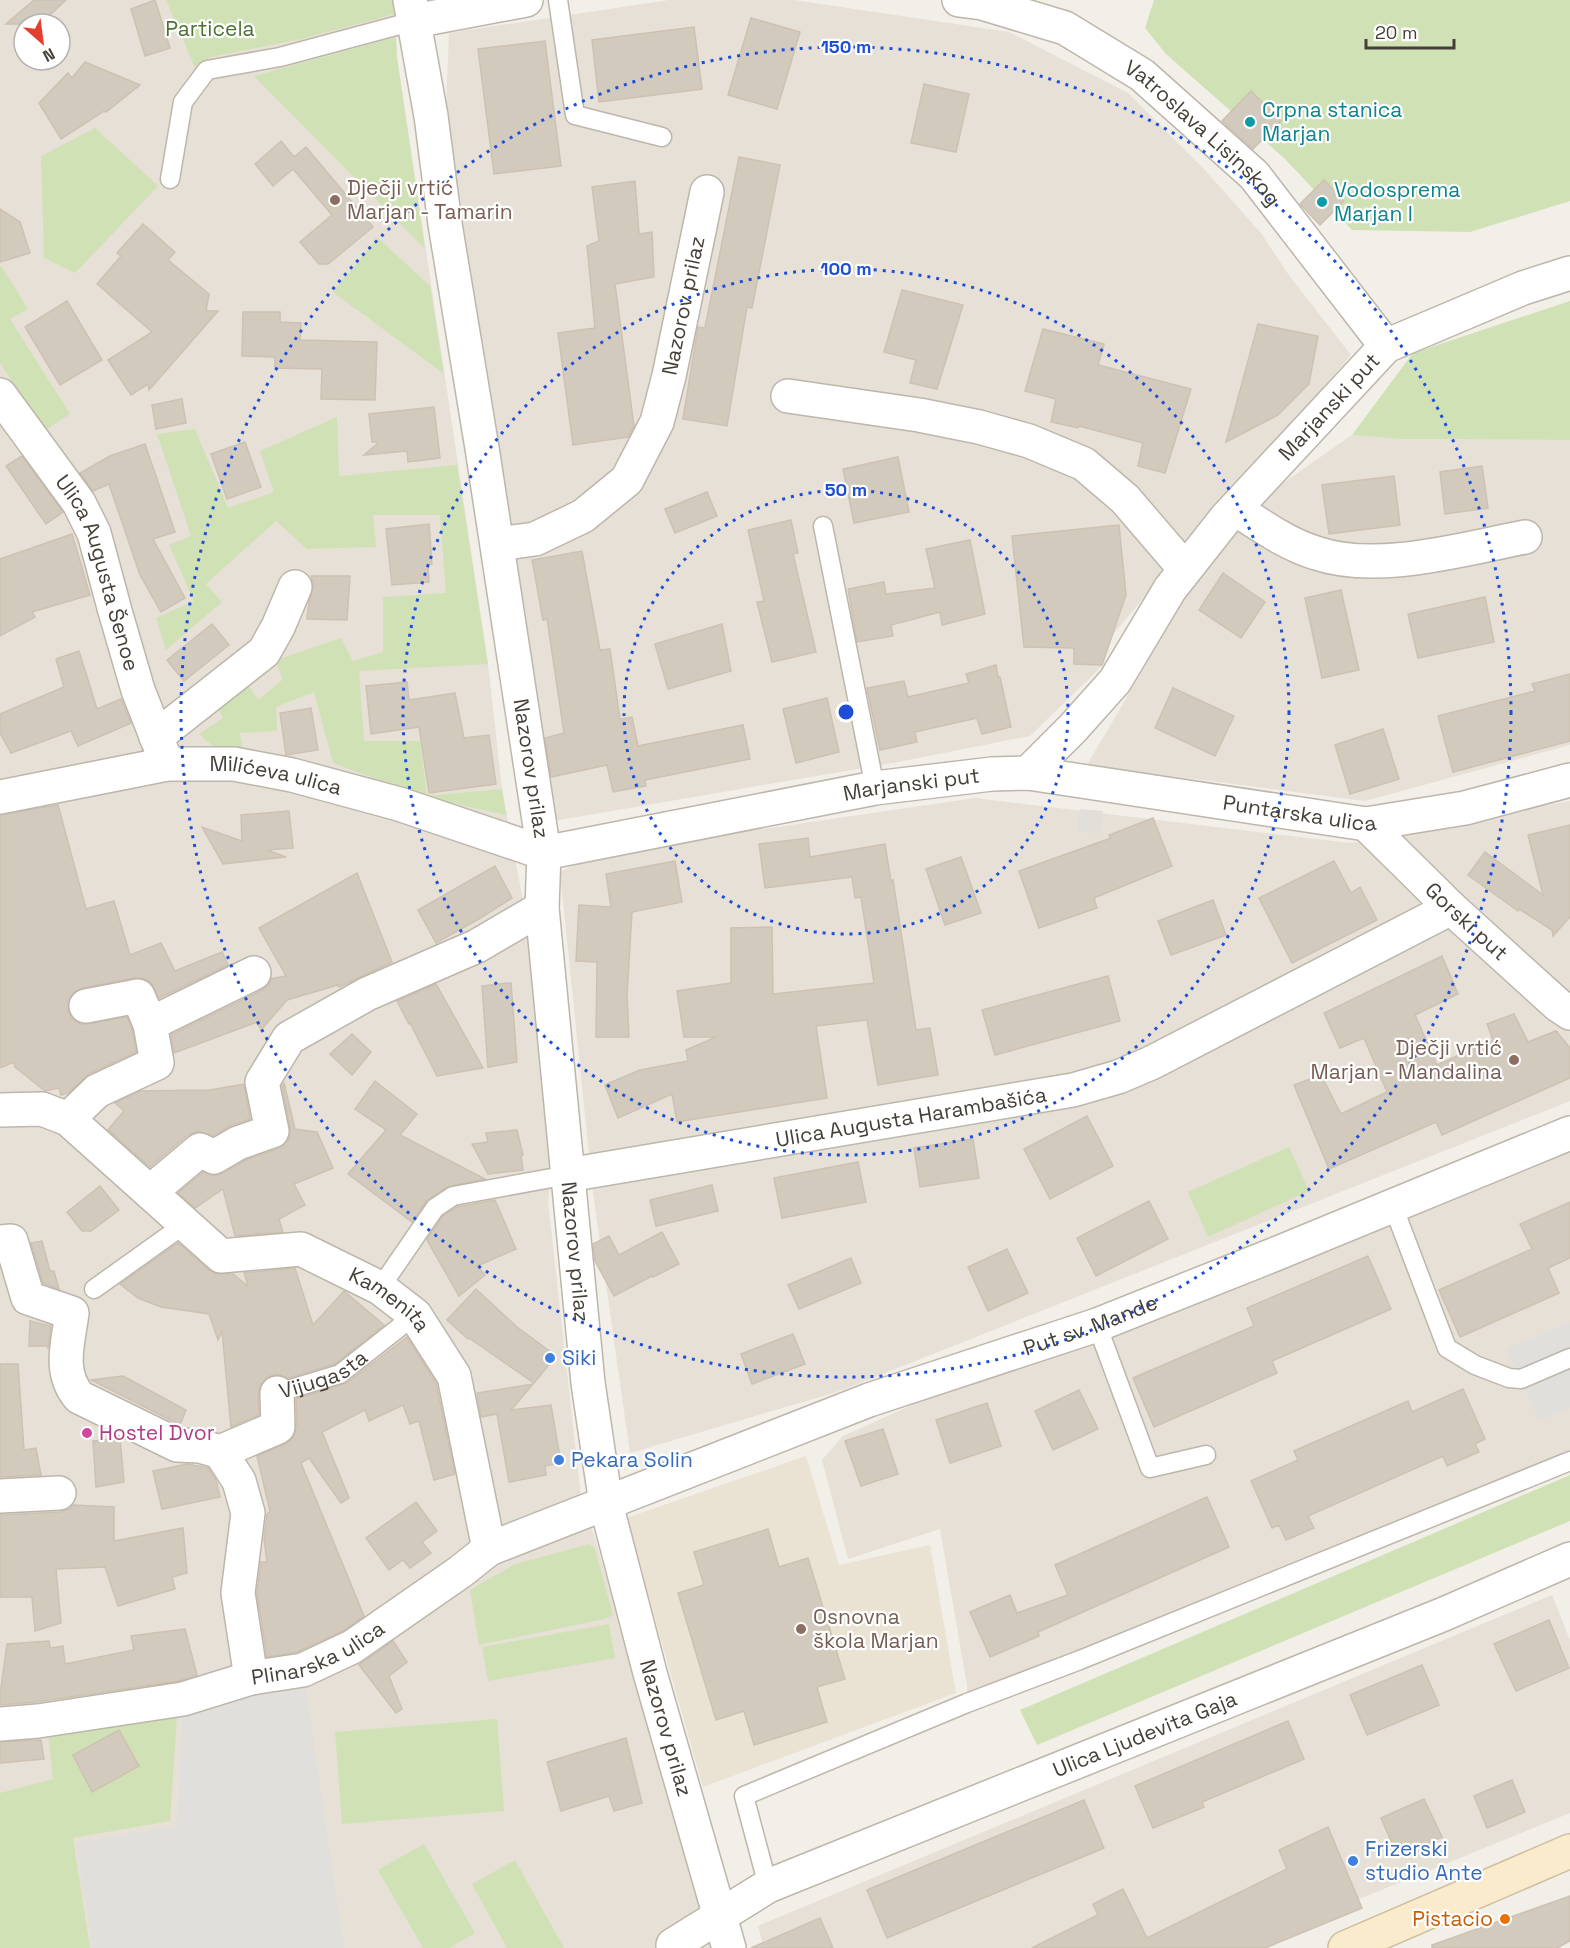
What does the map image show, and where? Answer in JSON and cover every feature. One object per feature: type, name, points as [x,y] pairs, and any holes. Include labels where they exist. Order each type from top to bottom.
[{"type":"street","points":[[412,10],[525,0]]},
{"type":"street","name":"Vatroslava Lisinskog","points":[[959,0],[982,3],[1065,28],[1142,75],[1254,175],[1386,346]]},
{"type":"street","name":"Nazorov prilaz","points":[[412,10],[431,116],[445,224],[544,853],[542,908],[588,1383],[606,1504],[653,1684],[729,1948]]},
{"type":"street","name":"Nazorov prilaz","points":[[497,544],[535,539],[583,516],[627,480],[657,422],[669,376],[707,192]]},
{"type":"street","name":"Marjanski put","points":[[544,853],[875,788],[992,774],[1028,773],[1115,681],[1170,589],[1235,509],[1386,346],[1523,288],[1570,273]]},
{"type":"street","name":"Ulica Augusta Šenoe","points":[[0,395],[79,503],[94,533],[138,690],[161,751]]},
{"type":"street","points":[[788,396],[979,427],[1029,441],[1051,450],[1084,465],[1125,499],[1185,569]]},
{"type":"street","points":[[1235,509],[1288,543],[1317,554],[1346,560],[1389,562],[1525,537]]},
{"type":"street","points":[[161,751],[264,652],[278,627],[294,587]]},
{"type":"street","name":"Milićeva ulica","points":[[0,797],[161,751],[292,775],[399,804],[544,853]]},
{"type":"street","name":"Puntarska ulica","points":[[1028,773],[1366,824],[1465,808],[1570,780]]},
{"type":"street","name":"Gorski put","points":[[1366,824],[1451,908],[1558,1005],[1570,1013]]},
{"type":"street","points":[[150,1192],[200,1150],[214,1157],[238,1143],[272,1131],[262,1082],[289,1038],[367,994],[477,946],[542,908]]},
{"type":"street","name":"Ulica Augusta Harambašića","points":[[568,1175],[1073,1090],[1118,1077],[1151,1063],[1451,908]]},
{"type":"street","points":[[150,1024],[254,973]]},
{"type":"street","points":[[68,1119],[98,1090],[157,1063],[150,1024],[138,996],[86,1006]]},
{"type":"street","name":"Kamenita","points":[[0,1110],[42,1109],[68,1119],[221,1256],[301,1249],[380,1288],[415,1315],[454,1376],[489,1549]]},
{"type":"street","name":"Put sv. Mande","points":[[606,1504],[869,1400],[1096,1325],[1570,1133]]},
{"type":"street","points":[[0,1242],[12,1240],[28,1298],[72,1313],[65,1369],[70,1387],[79,1397],[177,1445],[200,1446],[220,1452],[239,1481],[248,1513],[238,1593],[251,1678]]},
{"type":"street","name":"Vijugasta","points":[[220,1452],[278,1427],[277,1393]]},
{"type":"street","points":[[0,1496],[59,1493]]},
{"type":"street","name":"Plinarska ulica","points":[[0,1724],[183,1700],[251,1678],[303,1670],[352,1647],[489,1549],[606,1504]]},
{"type":"street","name":"Ulica Ljudevita Gaja","points":[[673,1945],[768,1886],[1444,1614],[1570,1559]]},
{"type":"street","points":[[1345,1948],[1570,1851]]},
{"type":"lane","points":[[558,0],[575,115],[662,137]]},
{"type":"lane","points":[[170,179],[183,102],[207,70],[280,57],[412,10]]},
{"type":"lane","points":[[823,526],[875,788]]},
{"type":"lane","name":"Ulica Augusta Harambašića","points":[[380,1288],[435,1208],[453,1196],[568,1175]]},
{"type":"lane","points":[[1393,1206],[1447,1348],[1475,1365],[1509,1378],[1521,1379],[1570,1358]]},
{"type":"lane","points":[[94,1289],[185,1224]]},
{"type":"lane","name":"Vijugasta","points":[[277,1393],[340,1374],[415,1315]]},
{"type":"lane","points":[[1096,1325],[1150,1468],[1206,1455]]},
{"type":"lane","points":[[768,1886],[744,1796],[967,1702],[1080,1660],[1570,1461]]},
{"type":"shaded area","points":[[0,0],[394,0],[397,57],[488,664],[502,789],[524,906],[553,1167],[548,1201],[581,1497],[595,1538],[711,1948],[0,1948]]},
{"type":"shaded area","points":[[669,0],[794,0],[1009,32],[1128,93],[1202,167],[1261,233],[1288,274],[1351,355],[1114,633],[1103,665],[1030,736],[893,763],[541,823],[444,154],[449,33]]},
{"type":"shaded area","points":[[1352,435],[1400,439],[1570,440],[1570,745],[1365,801],[1087,765],[1199,574],[1269,493]]},
{"type":"shaded area","points":[[975,798],[1350,843],[1570,801],[1570,1101],[837,1392],[630,1453],[593,1193],[560,872],[599,853]]},
{"type":"shaded area","points":[[1080,809],[1103,811],[1101,834],[1077,831]]},
{"type":"shaded area","points":[[1570,1142],[1570,1461],[967,1703],[967,1685],[940,1529],[848,1559],[822,1460],[843,1436],[1022,1356]]},
{"type":"shaded area","points":[[1570,1322],[1570,1407],[1539,1421],[1507,1349]]},
{"type":"shaded area","name":"Osnovna škola Marjan","points":[[806,1456],[839,1565],[930,1545],[956,1693],[703,1787],[626,1518]]},
{"type":"shaded area","points":[[1552,1595],[1570,1640],[1570,1813],[1239,1948],[764,1948],[758,1926]]},
{"type":"shaded area","points":[[303,1670],[344,1948],[93,1948],[76,1842],[177,1826],[183,1699]]},
{"type":"green space","name":"Particela","points":[[166,0],[394,0],[395,14],[301,39],[211,57],[196,70]]},
{"type":"green space","points":[[1154,0],[1570,0],[1570,201],[1470,232],[1352,230],[1285,159],[1166,54],[1145,28]]},
{"type":"green space","points":[[396,37],[397,57],[425,249],[254,76]]},
{"type":"green space","points":[[95,128],[158,186],[75,273],[44,258],[41,156]]},
{"type":"green space","points":[[378,238],[430,286],[444,374],[333,292]]},
{"type":"green space","points":[[0,266],[28,309],[10,319],[70,414],[44,431],[0,363]]},
{"type":"green space","points":[[1570,301],[1570,440],[1400,439],[1352,435],[1413,353]]},
{"type":"green space","points":[[337,417],[339,476],[457,465],[488,664],[359,671],[364,741],[420,741],[427,796],[502,789],[506,815],[424,797],[333,763],[314,692],[276,707],[277,731],[240,733],[243,752],[216,749],[199,734],[223,718],[214,700],[243,677],[258,700],[282,680],[276,660],[341,638],[353,661],[383,652],[383,597],[446,593],[440,515],[373,515],[376,547],[307,549],[276,521],[206,584],[222,602],[166,650],[156,618],[194,601],[169,545],[191,536],[157,434],[195,429],[228,508],[274,492],[260,451]]},
{"type":"green space","points":[[1289,1147],[1309,1191],[1208,1237],[1188,1192]]},
{"type":"green space","points":[[1570,1475],[1570,1521],[1037,1745],[1020,1710]]},
{"type":"green space","points":[[590,1544],[595,1549],[613,1615],[605,1619],[479,1645],[470,1590],[515,1564]]},
{"type":"green space","points":[[609,1624],[615,1658],[488,1681],[482,1647]]},
{"type":"green space","points":[[177,1716],[170,1821],[73,1838],[90,1948],[0,1948],[0,1793],[53,1779],[48,1734]]},
{"type":"green space","points":[[497,1719],[504,1811],[342,1824],[335,1732]]},
{"type":"green space","points":[[424,1844],[475,1933],[449,1948],[423,1948],[378,1870]]},
{"type":"green space","points":[[515,1860],[564,1948],[507,1948],[472,1884]]},
{"type":"building","points":[[34,0],[66,0],[53,12],[20,12]]},
{"type":"building","points":[[155,0],[170,48],[145,56],[131,9]]},
{"type":"building","points":[[751,18],[800,32],[777,109],[728,95]]},
{"type":"building","points":[[694,27],[702,89],[599,102],[592,40]]},
{"type":"building","points":[[545,41],[561,166],[494,174],[478,49]]},
{"type":"building","points":[[85,62],[140,85],[106,112],[104,111],[61,139],[39,103],[68,73],[72,78]]},
{"type":"building","points":[[924,84],[969,94],[956,152],[911,143]]},
{"type":"building","name":"Crpna stanica Marjan","points":[[1251,91],[1281,121],[1253,149],[1222,121]]},
{"type":"building","name":"Dječji vrtić Marjan - Tamarin","points":[[281,141],[294,157],[306,147],[373,227],[328,264],[319,264],[300,242],[332,215],[293,169],[273,186],[255,164]]},
{"type":"building","points":[[739,157],[780,165],[752,308],[747,307],[727,426],[683,419],[698,327],[705,328]]},
{"type":"building","name":"Vodosprema Marjan I","points":[[1324,180],[1344,201],[1320,225],[1300,204]]},
{"type":"building","points":[[635,181],[639,234],[652,232],[654,277],[615,284],[634,426],[628,437],[573,445],[558,333],[595,328],[587,246],[599,241],[592,187]]},
{"type":"building","points":[[0,209],[20,222],[30,253],[0,262]]},
{"type":"building","points":[[143,224],[175,252],[168,260],[209,294],[206,311],[218,311],[149,390],[148,384],[131,395],[108,360],[152,332],[97,284],[121,256],[117,253]]},
{"type":"building","points":[[902,290],[963,305],[937,389],[910,383],[916,360],[884,352]]},
{"type":"building","points":[[67,301],[102,360],[60,385],[25,327]]},
{"type":"building","points":[[243,312],[280,312],[280,322],[301,323],[300,340],[377,342],[375,400],[321,399],[322,369],[275,368],[275,357],[242,356]]},
{"type":"building","points":[[1258,324],[1318,336],[1309,384],[1278,415],[1226,442]]},
{"type":"building","points":[[1043,329],[1104,344],[1098,365],[1191,389],[1165,473],[1138,466],[1143,443],[1079,426],[1078,428],[1051,422],[1056,399],[1025,391]]},
{"type":"building","points":[[182,399],[186,423],[156,429],[152,405]]},
{"type":"building","points":[[434,407],[440,458],[408,462],[407,451],[364,455],[377,444],[377,442],[372,442],[369,414]]},
{"type":"building","points":[[245,442],[261,487],[227,499],[211,454]]},
{"type":"building","points":[[145,444],[175,532],[153,539],[185,598],[161,612],[140,575],[109,484],[93,491],[80,473],[110,456]]},
{"type":"building","points":[[22,456],[63,512],[46,524],[6,466]]},
{"type":"building","points":[[898,457],[909,512],[854,523],[843,469]]},
{"type":"building","points":[[1482,466],[1488,508],[1445,514],[1440,472]]},
{"type":"building","points":[[1394,476],[1400,525],[1329,534],[1322,485]]},
{"type":"building","points":[[707,492],[717,516],[675,533],[665,509]]},
{"type":"building","points":[[791,520],[798,553],[793,554],[816,652],[772,662],[757,602],[764,601],[748,530]]},
{"type":"building","points":[[429,524],[432,564],[428,564],[429,582],[392,585],[386,529]]},
{"type":"building","points":[[1119,525],[1126,595],[1102,665],[1074,664],[1074,648],[1024,647],[1012,536]]},
{"type":"building","points":[[72,534],[90,595],[32,612],[35,617],[0,636],[0,559]]},
{"type":"building","points":[[970,540],[985,614],[942,625],[940,612],[891,625],[893,636],[857,642],[848,589],[884,582],[886,594],[935,588],[926,549]]},
{"type":"building","points":[[582,551],[600,650],[610,649],[620,719],[632,717],[638,746],[743,725],[750,759],[645,780],[646,786],[613,792],[607,765],[551,777],[545,738],[564,733],[547,619],[543,620],[532,560]]},
{"type":"building","points":[[1223,573],[1265,602],[1241,638],[1199,610]]},
{"type":"building","points":[[311,576],[350,576],[347,620],[307,619],[314,585]]},
{"type":"building","points":[[1341,590],[1359,670],[1322,678],[1305,598]]},
{"type":"building","points":[[1485,597],[1494,642],[1418,658],[1408,614]]},
{"type":"building","points":[[212,624],[229,645],[184,681],[167,660]]},
{"type":"building","points":[[722,624],[731,671],[668,689],[655,644]]},
{"type":"building","points":[[79,651],[97,709],[121,699],[131,723],[78,746],[71,731],[11,753],[0,733],[0,714],[64,687],[56,659]]},
{"type":"building","points":[[996,665],[1011,727],[982,734],[977,718],[915,732],[917,742],[880,750],[867,688],[904,681],[908,697],[969,683],[966,674]]},
{"type":"building","points":[[1570,674],[1570,741],[1453,772],[1438,716],[1535,691],[1532,684]]},
{"type":"building","points":[[407,682],[409,700],[455,693],[464,738],[489,735],[496,784],[429,793],[419,727],[371,734],[366,686]]},
{"type":"building","points":[[1173,688],[1234,716],[1215,756],[1155,728]]},
{"type":"building","points":[[827,698],[839,752],[796,763],[783,709]]},
{"type":"building","points":[[311,708],[318,750],[286,755],[280,713]]},
{"type":"building","points":[[1383,729],[1399,779],[1350,794],[1335,745]]},
{"type":"building","points":[[58,805],[86,909],[114,901],[130,955],[161,943],[175,971],[222,952],[228,965],[159,998],[151,982],[142,978],[82,988],[74,992],[68,1000],[68,1010],[72,1019],[80,1024],[89,1024],[127,1017],[132,1029],[136,1052],[89,1074],[68,1093],[61,1095],[59,1088],[45,1091],[15,1067],[14,1062],[0,1068],[0,815]]},
{"type":"building","points":[[289,811],[293,848],[267,850],[286,857],[223,864],[202,827],[242,841],[241,815]]},
{"type":"building","points":[[1153,818],[1172,866],[1094,898],[1097,908],[1039,928],[1019,871],[1111,838],[1109,835]]},
{"type":"building","points":[[1570,825],[1570,917],[1553,936],[1552,930],[1519,909],[1518,911],[1468,875],[1485,852],[1543,895],[1528,835]]},
{"type":"building","points":[[808,838],[810,857],[885,844],[891,881],[893,880],[916,1030],[930,1028],[938,1075],[878,1085],[867,1020],[816,1026],[827,1098],[677,1122],[672,1094],[618,1118],[605,1085],[640,1070],[688,1061],[686,1050],[716,1037],[684,1037],[677,991],[731,983],[731,928],[772,927],[773,994],[874,983],[861,897],[855,898],[852,877],[765,888],[759,844]]},
{"type":"building","points":[[961,857],[981,913],[945,925],[926,869]]},
{"type":"building","points":[[675,861],[682,902],[632,912],[627,995],[629,1037],[596,1037],[597,962],[576,961],[579,905],[611,907],[606,874]]},
{"type":"building","points":[[1334,861],[1351,893],[1360,887],[1377,920],[1292,963],[1259,898]]},
{"type":"building","points":[[495,866],[512,898],[436,943],[418,910]]},
{"type":"building","points":[[357,873],[392,962],[339,987],[338,985],[287,1000],[261,1030],[257,1022],[174,1053],[171,1035],[262,990],[271,979],[286,976],[259,928]]},
{"type":"building","points":[[1213,900],[1226,935],[1171,955],[1158,921]]},
{"type":"building","name":"Dječji vrtić Marjan - Mandalina","points":[[1442,956],[1458,994],[1415,1015],[1437,1065],[1493,1040],[1487,1024],[1514,1014],[1528,1042],[1556,1031],[1570,1048],[1570,1078],[1442,1135],[1436,1122],[1329,1169],[1294,1085],[1321,1075],[1341,1114],[1387,1092],[1364,1038],[1340,1048],[1324,1013]]},
{"type":"building","points":[[1108,976],[1120,1021],[995,1055],[982,1010]]},
{"type":"building","points":[[511,983],[517,1062],[488,1067],[482,986]]},
{"type":"building","points":[[436,984],[483,1068],[437,1076],[397,1001]]},
{"type":"building","points":[[352,1034],[371,1052],[352,1075],[330,1054]]},
{"type":"building","points":[[375,1081],[417,1114],[400,1135],[485,1179],[447,1187],[426,1201],[412,1222],[348,1174],[386,1130],[355,1109]]},
{"type":"building","points":[[284,1083],[295,1129],[317,1132],[333,1168],[294,1184],[305,1205],[279,1219],[283,1232],[235,1236],[223,1189],[195,1208],[178,1193],[203,1172],[214,1176],[223,1173],[246,1160],[278,1149],[285,1144],[290,1137],[290,1128],[282,1086]]},
{"type":"building","points":[[244,1084],[250,1119],[232,1125],[213,1136],[198,1131],[188,1135],[150,1167],[108,1130],[124,1111],[115,1103],[140,1091],[210,1090]]},
{"type":"building","points":[[1087,1116],[1113,1166],[1050,1199],[1024,1149]]},
{"type":"building","points":[[517,1130],[523,1155],[521,1156],[523,1170],[488,1174],[472,1144],[488,1142],[486,1133]]},
{"type":"building","points":[[973,1139],[979,1178],[920,1187],[914,1148]]},
{"type":"building","points":[[858,1162],[866,1202],[782,1218],[774,1178]]},
{"type":"building","points":[[712,1185],[718,1211],[656,1226],[650,1200]]},
{"type":"building","points":[[100,1186],[119,1210],[91,1231],[82,1231],[67,1212]]},
{"type":"building","points":[[495,1200],[516,1249],[477,1266],[485,1275],[459,1296],[427,1240],[443,1216],[457,1207]]},
{"type":"building","points":[[1149,1201],[1168,1239],[1096,1276],[1077,1238]]},
{"type":"building","points":[[1570,1202],[1570,1258],[1548,1268],[1559,1293],[1460,1337],[1439,1290],[1532,1249],[1520,1224]]},
{"type":"building","points":[[662,1232],[679,1264],[614,1296],[595,1261],[593,1244],[609,1236],[619,1255]]},
{"type":"building","points":[[42,1241],[50,1271],[54,1271],[59,1289],[43,1283],[31,1243]]},
{"type":"building","points":[[178,1243],[209,1270],[216,1274],[233,1274],[248,1286],[244,1273],[295,1268],[313,1325],[344,1291],[384,1325],[335,1364],[288,1378],[277,1374],[267,1377],[260,1385],[258,1393],[259,1415],[231,1427],[222,1331],[218,1340],[209,1314],[161,1307],[138,1298],[120,1284]]},
{"type":"building","points":[[1007,1249],[1028,1293],[988,1311],[968,1267]]},
{"type":"building","points":[[1368,1256],[1391,1309],[1272,1361],[1277,1373],[1154,1427],[1133,1378],[1254,1326],[1247,1308]]},
{"type":"building","points":[[851,1258],[861,1283],[799,1309],[788,1285]]},
{"type":"building","points":[[476,1289],[517,1327],[556,1356],[534,1383],[468,1339],[447,1320]]},
{"type":"building","points":[[30,1321],[51,1326],[48,1348],[47,1346],[29,1346]]},
{"type":"building","points":[[793,1334],[805,1364],[752,1384],[741,1354]]},
{"type":"building","points":[[407,1337],[436,1383],[455,1474],[434,1480],[419,1421],[410,1424],[403,1405],[369,1421],[365,1410],[322,1432],[349,1498],[341,1503],[309,1458],[301,1463],[364,1616],[343,1631],[297,1652],[267,1657],[257,1593],[261,1562],[267,1562],[264,1539],[267,1514],[270,1511],[257,1456],[293,1438],[297,1426],[296,1399],[347,1383]]},
{"type":"building","points":[[0,1364],[18,1364],[24,1450],[36,1448],[41,1475],[0,1477]]},
{"type":"building","points":[[123,1376],[186,1410],[180,1425],[91,1380]]},
{"type":"building","points":[[533,1384],[511,1410],[551,1405],[561,1463],[545,1466],[546,1475],[509,1482],[497,1414],[481,1417],[477,1393]]},
{"type":"building","points":[[1463,1389],[1485,1439],[1475,1444],[1479,1452],[1447,1466],[1443,1456],[1308,1516],[1314,1528],[1286,1540],[1279,1525],[1272,1528],[1251,1481],[1298,1460],[1294,1451],[1408,1401],[1412,1412]]},
{"type":"building","points":[[1079,1390],[1098,1429],[1053,1450],[1035,1411]]},
{"type":"building","points":[[987,1403],[1001,1446],[950,1463],[936,1420]]},
{"type":"building","points":[[883,1429],[898,1474],[861,1486],[845,1441]]},
{"type":"building","points":[[120,1438],[124,1482],[96,1487],[93,1441]]},
{"type":"building","points":[[187,1464],[208,1468],[216,1480],[220,1497],[162,1509],[153,1471]]},
{"type":"building","points":[[1207,1497],[1229,1547],[1038,1632],[1039,1636],[990,1657],[970,1612],[1010,1595],[1017,1613],[1068,1595],[1055,1565]]},
{"type":"building","points":[[416,1502],[437,1531],[422,1542],[431,1553],[410,1568],[403,1560],[389,1570],[366,1538]]},
{"type":"building","points":[[73,1505],[114,1507],[114,1541],[183,1528],[187,1573],[172,1577],[175,1589],[118,1606],[105,1567],[56,1569],[61,1623],[35,1631],[32,1597],[0,1597],[0,1515],[60,1512]]},
{"type":"building","points":[[768,1529],[779,1567],[808,1558],[845,1679],[817,1687],[827,1722],[754,1745],[744,1711],[716,1720],[678,1593],[704,1585],[694,1552]]},
{"type":"building","points":[[1549,1620],[1569,1668],[1516,1691],[1494,1644]]},
{"type":"building","points":[[185,1629],[197,1675],[179,1681],[36,1702],[0,1705],[0,1688],[7,1644],[49,1641],[50,1648],[63,1646],[65,1664],[134,1650],[131,1636]]},
{"type":"building","points":[[393,1641],[407,1662],[389,1676],[402,1709],[396,1713],[359,1665]]},
{"type":"building","points":[[1422,1665],[1439,1705],[1367,1735],[1350,1695]]},
{"type":"building","points":[[1288,1721],[1304,1759],[1202,1802],[1204,1807],[1153,1828],[1135,1786]]},
{"type":"building","points":[[119,1730],[139,1766],[92,1792],[73,1755]]},
{"type":"building","points":[[626,1738],[642,1803],[614,1811],[609,1796],[561,1811],[547,1762]]},
{"type":"building","points":[[41,1740],[44,1759],[0,1763],[0,1742]]},
{"type":"building","points":[[1512,1780],[1525,1812],[1487,1828],[1474,1796]]},
{"type":"building","points":[[1424,1799],[1442,1837],[1398,1857],[1381,1818]]},
{"type":"building","points":[[1084,1800],[1104,1848],[887,1938],[867,1890]]},
{"type":"building","points":[[1328,1827],[1362,1908],[1265,1948],[1032,1948],[1098,1915],[1093,1904],[1123,1889],[1147,1938],[1287,1869],[1279,1850]]},
{"type":"building","points":[[1570,1896],[1570,1941],[1557,1948],[1432,1948],[1432,1945]]},
{"type":"building","points":[[820,1918],[833,1948],[751,1948]]},
{"type":"place","name":"Crpna stanica Marjan","points":[[1250,122]]},
{"type":"place","name":"Dječji vrtić Marjan - Tamarin","points":[[335,200]]},
{"type":"place","name":"Vodosprema Marjan I","points":[[1322,202]]},
{"type":"place","name":"Dječji vrtić Marjan - Mandalina","points":[[1514,1060]]},
{"type":"place","name":"Siki","points":[[550,1358]]},
{"type":"place","name":"Hostel Dvor","points":[[87,1433]]},
{"type":"place","name":"Pekara Solin","points":[[559,1460]]},
{"type":"place","name":"Osnovna škola Marjan","points":[[801,1629]]},
{"type":"place","name":"Frizerski studio Ante","points":[[1353,1861]]},
{"type":"place","name":"Pistacio","points":[[1505,1919]]}]
